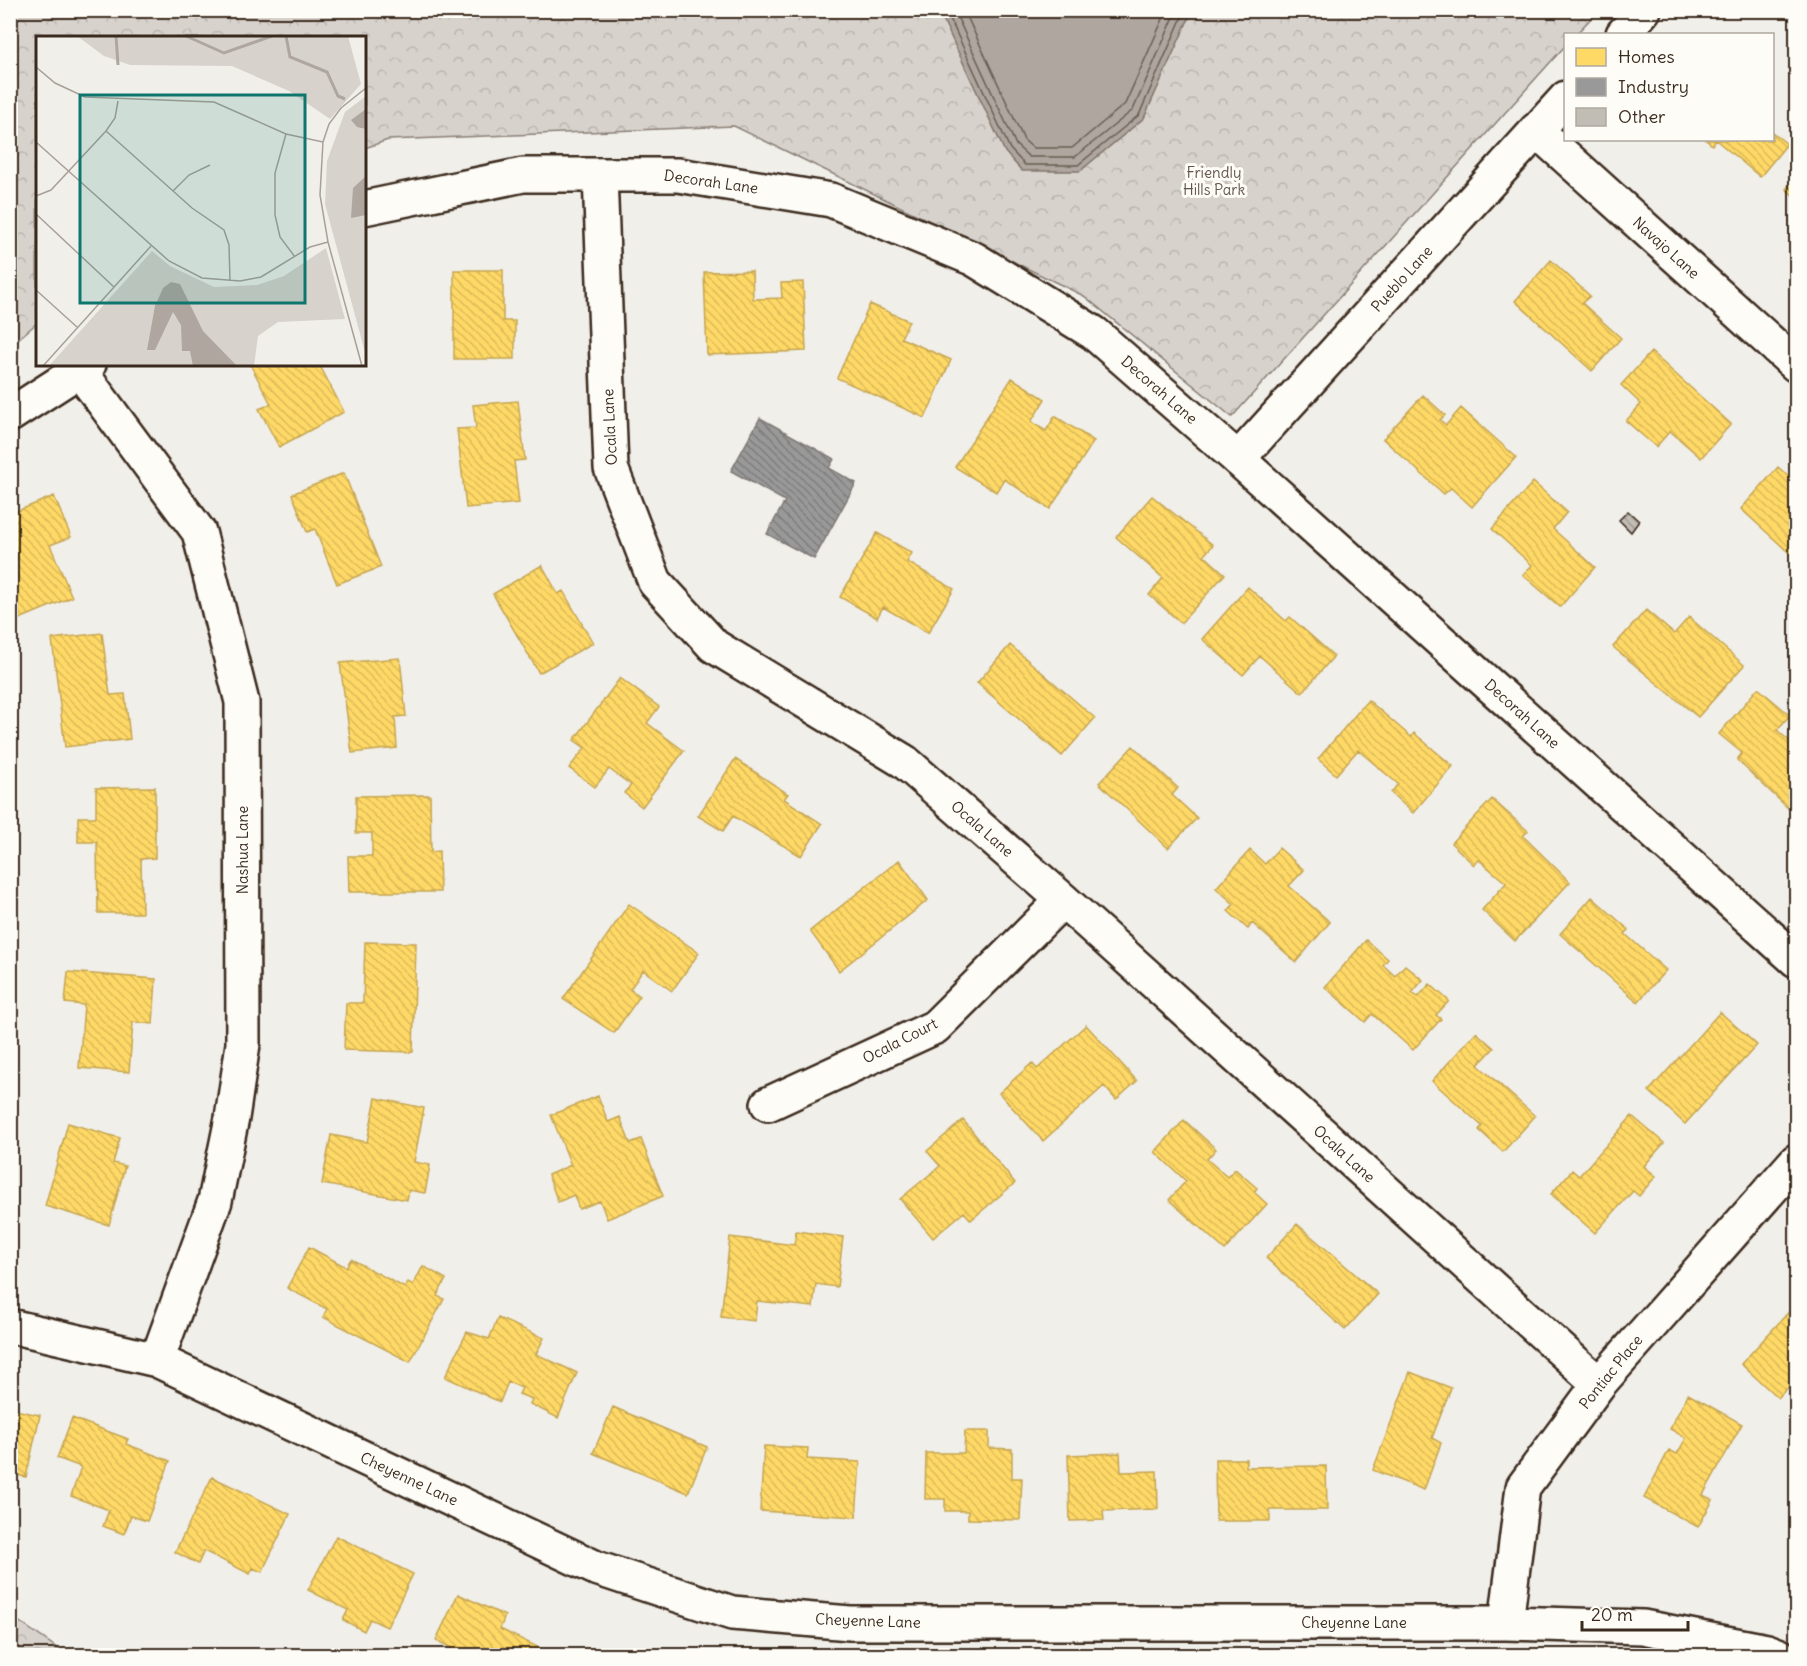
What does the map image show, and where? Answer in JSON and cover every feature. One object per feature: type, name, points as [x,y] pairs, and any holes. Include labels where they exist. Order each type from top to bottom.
[{"type":"street","points":[[1624,33],[1644,10]]},
{"type":"street","name":"Pueblo Lane","points":[[1238,459],[1564,100]]},
{"type":"street","name":"Navajo Lane","points":[[1536,130],[1797,365]]},
{"type":"street","name":"Decorah Lane","points":[[366,208],[524,175],[678,175],[831,200],[974,259],[1094,333],[1238,459],[1797,960]]},
{"type":"street","name":"Ocala Lane","points":[[600,175],[611,468],[655,582],[714,646],[905,762],[1063,900],[1599,1384]]},
{"type":"street","points":[[10,415],[84,368]]},
{"type":"street","name":"Nashua Lane","points":[[84,368],[199,532],[242,702],[243,1044],[232,1118],[215,1201],[157,1360]]},
{"type":"street","name":"Ocala Court","points":[[768,1104],[935,1027],[1063,900]]},
{"type":"street","name":"Pontiac Place","points":[[1506,1623],[1523,1487],[1599,1384],[1797,1161]]},
{"type":"street","name":"Cheyenne Lane","points":[[10,1326],[157,1360],[596,1568],[732,1613],[850,1623],[1506,1623],[1643,1627],[1767,1651],[1780,1656]]},
{"type":"green space","name":"Friendly Hills Park","points":[[11,11],[1598,11],[1577,33],[1564,33],[1564,47],[1232,417],[1084,296],[734,126],[388,140],[366,148],[366,36],[36,36],[36,324],[11,345]]},
{"type":"green space","points":[[11,1616],[67,1655],[11,1655]]},
{"type":"water","points":[[939,11],[1192,11],[1144,118],[1080,171],[1022,171],[1005,152]]},
{"type":"building: Homes","points":[[1774,134],[1787,144],[1760,177],[1717,141],[1774,141]]},
{"type":"building: Homes","points":[[1796,177],[1796,198],[1786,189]]},
{"type":"building: Homes","points":[[1551,260],[1590,296],[1582,303],[1621,338],[1592,371],[1515,301]]},
{"type":"building: Homes","points":[[454,270],[503,270],[503,321],[515,321],[515,359],[454,359]]},
{"type":"building: Homes","points":[[752,271],[753,299],[782,298],[781,283],[803,282],[806,351],[707,355],[704,272]]},
{"type":"building: Homes","points":[[870,304],[909,321],[901,338],[951,360],[925,418],[837,378]]},
{"type":"building: Homes","points":[[1651,352],[1731,424],[1701,458],[1670,431],[1656,447],[1626,421],[1641,404],[1621,385]]},
{"type":"building: Homes","points":[[251,366],[320,366],[344,412],[279,447],[259,409],[271,404]]},
{"type":"building: Homes","points":[[1012,378],[1045,399],[1031,422],[1046,431],[1055,416],[1094,441],[1050,509],[1004,479],[996,492],[955,467]]},
{"type":"building: Homes","points":[[1423,395],[1445,415],[1440,420],[1446,425],[1461,408],[1516,457],[1472,507],[1451,488],[1444,494],[1383,439]]},
{"type":"building: Homes","points":[[518,401],[525,460],[514,461],[519,503],[466,508],[457,429],[476,428],[473,405]]},
{"type":"building: Homes","points":[[1778,467],[1796,483],[1796,559],[1741,509]]},
{"type":"building: Homes","points":[[344,473],[381,567],[337,584],[315,529],[307,532],[292,494]]},
{"type":"building: Homes","points":[[1533,482],[1567,512],[1553,529],[1595,567],[1560,607],[1523,575],[1532,565],[1492,529]]},
{"type":"building: Homes","points":[[54,496],[71,537],[50,545],[72,597],[17,620],[10,605],[10,514]]},
{"type":"building: Homes","points":[[1152,496],[1213,545],[1204,555],[1225,574],[1181,623],[1149,595],[1163,578],[1116,537]]},
{"type":"building: Homes","points":[[877,533],[912,553],[907,562],[954,589],[928,633],[883,607],[877,618],[840,597]]},
{"type":"building: Homes","points":[[542,565],[558,594],[563,591],[593,643],[539,673],[493,594]]},
{"type":"building: Homes","points":[[1248,587],[1286,621],[1290,617],[1334,656],[1302,693],[1260,656],[1243,675],[1202,639]]},
{"type":"building: Homes","points":[[1646,610],[1674,634],[1689,617],[1744,665],[1698,717],[1613,647]]},
{"type":"building: Homes","points":[[102,633],[110,695],[125,694],[130,739],[65,747],[52,639]]},
{"type":"building: Homes","points":[[1010,645],[1095,718],[1062,756],[977,683]]},
{"type":"building: Homes","points":[[400,658],[406,716],[395,717],[397,748],[352,753],[340,663]]},
{"type":"building: Homes","points":[[620,678],[659,707],[647,723],[684,751],[642,807],[624,793],[631,785],[609,769],[595,787],[569,768],[585,748],[574,740]]},
{"type":"building: Homes","points":[[1758,688],[1790,715],[1777,730],[1796,747],[1796,805],[1791,811],[1737,760],[1742,753],[1719,734]]},
{"type":"building: Homes","points":[[1368,700],[1411,737],[1414,733],[1453,766],[1413,813],[1391,793],[1398,784],[1358,750],[1336,775],[1318,759]]},
{"type":"building: Homes","points":[[1133,746],[1178,788],[1172,795],[1197,818],[1168,848],[1099,783]]},
{"type":"building: Homes","points":[[735,759],[788,794],[784,799],[822,824],[801,856],[733,816],[723,831],[698,816]]},
{"type":"building: Homes","points":[[155,787],[155,858],[141,859],[142,913],[98,913],[97,842],[78,842],[78,817],[96,817],[96,788]]},
{"type":"building: Homes","points":[[430,795],[431,852],[439,851],[440,892],[349,892],[348,856],[372,856],[372,833],[356,833],[356,796]]},
{"type":"building: Homes","points":[[1492,799],[1528,831],[1523,836],[1570,882],[1515,941],[1482,910],[1506,883],[1479,860],[1474,865],[1451,843]]},
{"type":"building: Homes","points":[[1279,848],[1304,870],[1289,886],[1330,922],[1296,962],[1252,923],[1248,929],[1228,911],[1234,904],[1216,888],[1250,850],[1265,864]]},
{"type":"building: Homes","points":[[899,860],[928,900],[839,971],[810,931]]},
{"type":"building: Homes","points":[[1592,897],[1629,930],[1625,934],[1666,970],[1638,1002],[1560,934]]},
{"type":"building: Homes","points":[[629,904],[699,953],[672,991],[643,970],[630,989],[640,996],[614,1033],[563,999]]},
{"type":"building: Homes","points":[[1366,940],[1388,959],[1383,965],[1395,976],[1405,965],[1423,980],[1412,993],[1418,997],[1430,984],[1449,1001],[1436,1015],[1441,1019],[1413,1050],[1372,1014],[1365,1022],[1325,987]]},
{"type":"building: Homes","points":[[365,942],[416,943],[413,1052],[344,1050],[346,1003],[363,1003]]},
{"type":"building: Homes","points":[[68,972],[156,979],[153,1024],[133,1022],[129,1072],[79,1068],[84,1005],[65,1003]]},
{"type":"building: Homes","points":[[1720,1012],[1757,1045],[1685,1124],[1649,1091]]},
{"type":"building: Homes","points":[[1086,1025],[1137,1081],[1116,1100],[1104,1086],[1043,1141],[999,1093],[1032,1063],[1037,1069]]},
{"type":"building: Homes","points":[[1476,1032],[1494,1048],[1478,1065],[1535,1116],[1503,1152],[1479,1130],[1482,1126],[1432,1081]]},
{"type":"building: Homes","points":[[598,1096],[608,1122],[620,1117],[630,1143],[641,1139],[663,1196],[607,1219],[600,1201],[579,1209],[574,1195],[558,1202],[548,1175],[571,1165],[551,1115]]},
{"type":"building: Homes","points":[[376,1098],[424,1108],[414,1162],[430,1165],[425,1193],[409,1190],[407,1200],[322,1184],[331,1135],[367,1142]]},
{"type":"building: Homes","points":[[1632,1116],[1664,1143],[1644,1166],[1656,1176],[1639,1196],[1633,1191],[1595,1233],[1551,1194],[1572,1170],[1579,1176]]},
{"type":"building: Homes","points":[[963,1120],[1015,1183],[971,1220],[964,1212],[933,1238],[900,1199],[940,1166],[927,1151]]},
{"type":"building: Homes","points":[[1184,1120],[1216,1149],[1207,1159],[1227,1177],[1235,1169],[1257,1188],[1254,1192],[1267,1204],[1225,1250],[1169,1200],[1186,1181],[1155,1152]]},
{"type":"building: Homes","points":[[68,1123],[120,1138],[113,1163],[125,1166],[109,1225],[45,1206]]},
{"type":"building: Homes","points":[[1297,1224],[1378,1294],[1345,1330],[1266,1258]]},
{"type":"building: Homes","points":[[796,1231],[843,1237],[837,1287],[816,1284],[813,1307],[757,1301],[755,1321],[721,1317],[730,1237],[794,1245]]},
{"type":"building: Homes","points":[[309,1247],[346,1267],[351,1259],[405,1288],[408,1282],[413,1285],[423,1266],[446,1279],[437,1296],[444,1299],[410,1362],[323,1317],[327,1309],[287,1288]]},
{"type":"building: Homes","points":[[1796,1304],[1796,1379],[1778,1398],[1741,1364]]},
{"type":"building: Homes","points":[[498,1318],[544,1338],[536,1354],[577,1373],[558,1418],[530,1404],[532,1399],[519,1394],[522,1388],[508,1382],[500,1402],[445,1377],[467,1332],[489,1339]]},
{"type":"building: Homes","points":[[1410,1372],[1451,1388],[1432,1438],[1441,1443],[1424,1490],[1373,1470]]},
{"type":"building: Homes","points":[[1688,1394],[1742,1424],[1703,1495],[1713,1500],[1698,1527],[1644,1498],[1669,1450],[1677,1454],[1686,1438],[1670,1429]]},
{"type":"building: Homes","points":[[613,1407],[707,1447],[688,1493],[593,1453]]},
{"type":"building: Homes","points":[[10,1409],[40,1415],[26,1477],[13,1474],[10,1486]]},
{"type":"building: Homes","points":[[72,1418],[128,1439],[126,1444],[170,1461],[147,1521],[131,1516],[124,1534],[103,1526],[109,1510],[71,1496],[81,1467],[57,1458]]},
{"type":"building: Homes","points":[[965,1431],[989,1431],[989,1448],[1012,1449],[1012,1478],[1022,1478],[1020,1520],[968,1519],[968,1511],[945,1511],[945,1499],[925,1499],[926,1453],[964,1453]]},
{"type":"building: Homes","points":[[764,1446],[808,1448],[807,1459],[860,1462],[856,1517],[760,1511]]},
{"type":"building: Homes","points":[[1120,1453],[1121,1472],[1157,1471],[1158,1509],[1103,1511],[1104,1520],[1070,1521],[1068,1455]]},
{"type":"building: Homes","points":[[1215,1459],[1246,1459],[1246,1467],[1326,1466],[1327,1510],[1270,1510],[1270,1521],[1216,1521]]},
{"type":"building: Homes","points":[[212,1477],[290,1514],[262,1572],[253,1568],[250,1574],[204,1551],[198,1564],[175,1552]]},
{"type":"building: Homes","points":[[336,1536],[413,1574],[387,1627],[370,1619],[364,1631],[343,1620],[348,1610],[308,1590]]},
{"type":"building: Homes","points":[[458,1594],[505,1616],[500,1629],[546,1651],[544,1656],[447,1656],[451,1648],[436,1640]]},
{"type":"building: Industry","points":[[760,418],[834,459],[829,468],[856,483],[814,559],[767,534],[785,501],[731,471]]},
{"type":"building: Other","points":[[1628,511],[1639,521],[1631,532],[1619,520]]}]
